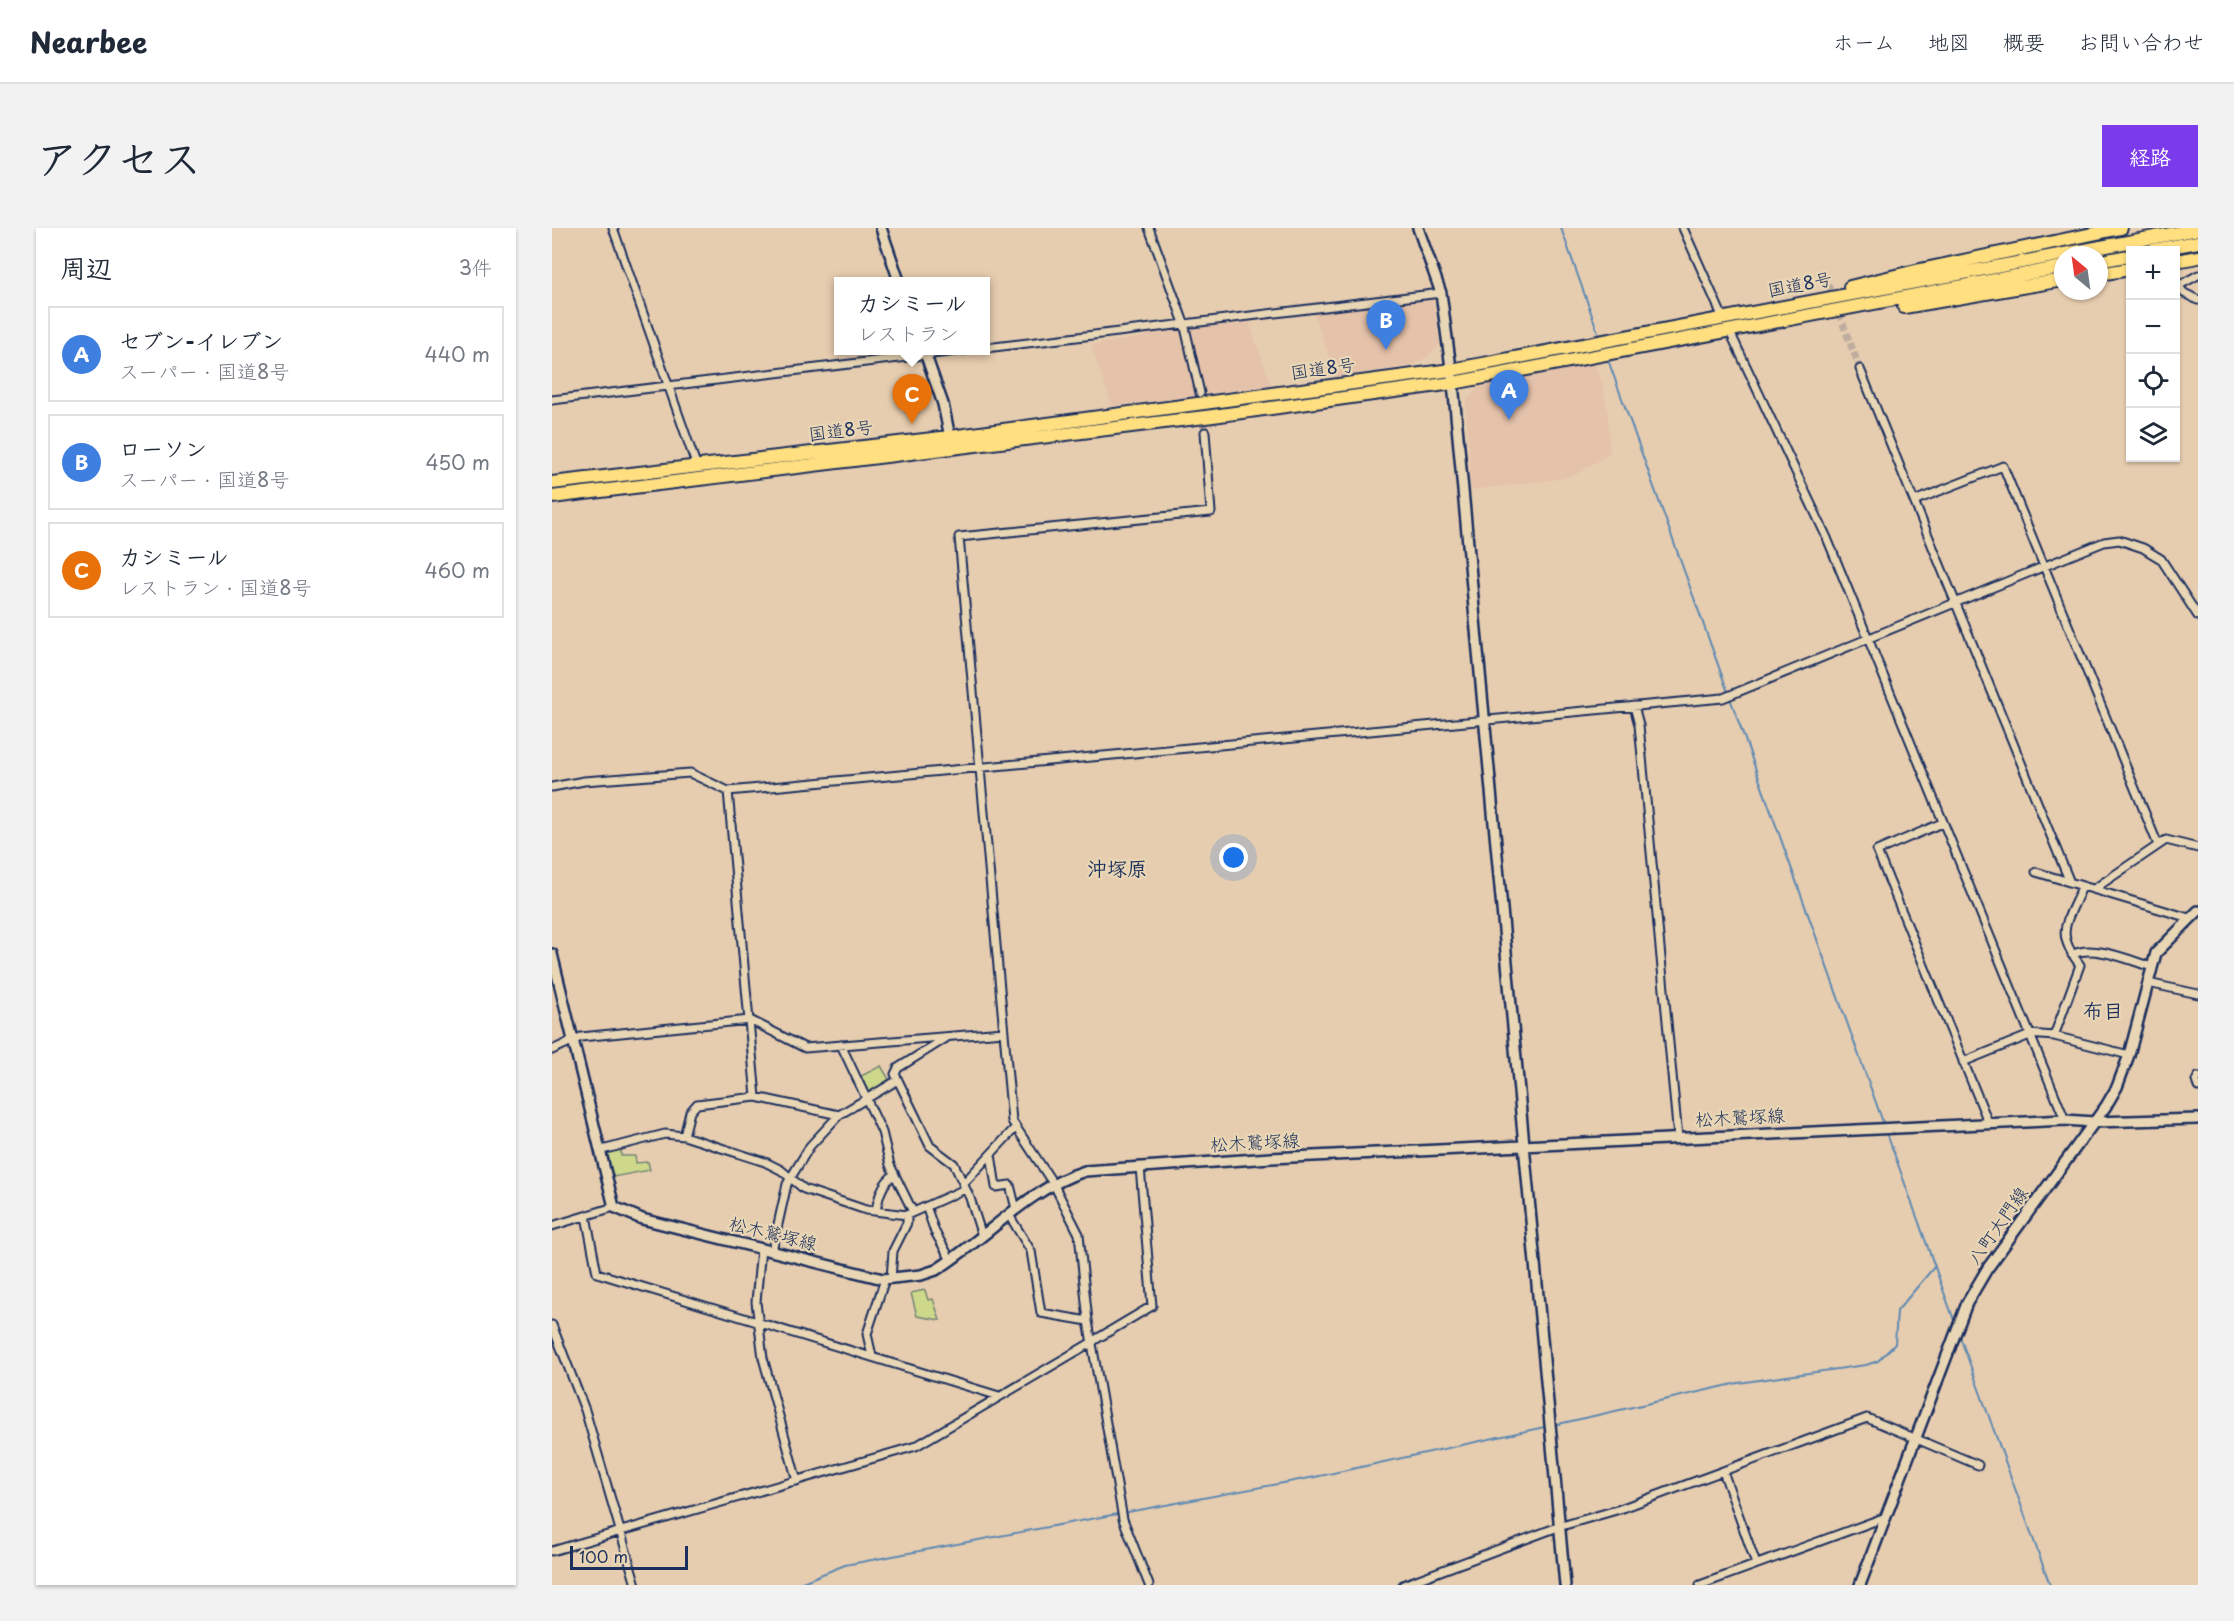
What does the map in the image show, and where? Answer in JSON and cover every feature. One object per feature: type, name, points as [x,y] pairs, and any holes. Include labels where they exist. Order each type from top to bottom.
[{"type":"highway","points":[[1771,309],[1920,270],[2121,228]]},
{"type":"highway","name":"国道8号","points":[[2108,254],[2198,229]]},
{"type":"highway","points":[[2176,246],[2198,242]]},
{"type":"highway","name":"国道8号","points":[[2108,256],[2126,255]]},
{"type":"highway","points":[[2180,260],[2198,257]]},
{"type":"highway","name":"国道8号","points":[[552,497],[1201,417],[1453,383],[1579,358],[1723,318],[2054,264]]},
{"type":"highway","name":"国道8号","points":[[552,483],[950,437],[1451,370],[1577,345],[1730,332],[2054,269]]},
{"type":"highway","points":[[2108,273],[2126,270]]},
{"type":"highway","points":[[1800,317],[1886,310],[2054,282]]},
{"type":"main road","points":[[881,228],[898,277]]},
{"type":"main road","points":[[1418,228],[1440,293],[1453,383],[1564,1585]]},
{"type":"main road","points":[[2151,228],[2158,246]]},
{"type":"main road","points":[[926,355],[943,404],[950,437]]},
{"type":"main road","name":"八町大門線","points":[[1860,1585],[1967,1303],[1987,1269],[2117,1087],[2129,1055],[2156,953],[2198,910]]},
{"type":"main road","points":[[552,954],[602,1150],[614,1207]]},
{"type":"main road","name":"松木鷲塚線","points":[[614,1207],[642,1219],[888,1279],[921,1275],[951,1260],[1013,1212],[1054,1185],[1085,1171],[1282,1157],[1523,1147],[1870,1128],[2065,1120],[2094,1122],[2198,1119]]},
{"type":"street","points":[[613,228],[697,467]]},
{"type":"street","points":[[1149,228],[1184,323],[1200,393]]},
{"type":"street","points":[[1683,228],[1723,318]]},
{"type":"street","points":[[2180,284],[2198,275]]},
{"type":"street","points":[[2180,287],[2198,300]]},
{"type":"street","points":[[990,347],[1440,293]]},
{"type":"street","points":[[1730,332],[1827,538],[2065,1120]]},
{"type":"street","points":[[552,400],[909,355]]},
{"type":"street","points":[[1860,369],[2069,880]]},
{"type":"street","points":[[1149,1585],[1123,1518],[1094,1341],[1088,1321],[1079,1234],[1054,1185],[1016,1127],[1011,1111],[959,537],[1211,512],[1205,432]]},
{"type":"street","points":[[1914,501],[2003,466],[2042,567],[2158,845]]},
{"type":"street","points":[[552,787],[596,780],[690,773],[728,791],[1723,698],[2104,542],[2119,540],[2128,542],[2161,559],[2198,616]]},
{"type":"street","points":[[1634,706],[1640,737],[1678,1138]]},
{"type":"street","points":[[728,791],[756,1097]]},
{"type":"street","points":[[1942,823],[1877,851],[1989,1124]]},
{"type":"street","points":[[2094,890],[2166,840],[2198,849]]},
{"type":"street","points":[[2036,872],[2069,880],[2082,887],[2189,918]]},
{"type":"street","points":[[2054,1036],[2080,965],[2063,937],[2082,887]]},
{"type":"street","points":[[2072,955],[2079,951],[2105,953],[2152,967]]},
{"type":"street","points":[[2148,983],[2198,994]]},
{"type":"street","points":[[552,1050],[574,1039],[750,1020],[805,1048],[1004,1032]]},
{"type":"street","points":[[1962,1062],[2030,1034],[2054,1036],[2129,1055]]},
{"type":"street","points":[[946,1038],[898,1068],[895,1074],[930,1146],[954,1164],[982,1236]]},
{"type":"street","points":[[842,1045],[865,1099],[882,1131],[894,1174],[910,1213],[893,1251],[888,1279],[867,1334],[872,1356]]},
{"type":"street","points":[[2198,1077],[2196,1081],[2198,1087]]},
{"type":"street","points":[[772,1251],[787,1184],[810,1146],[839,1115],[898,1080]]},
{"type":"street","points":[[684,1136],[690,1112],[697,1104],[756,1097],[839,1115]]},
{"type":"street","points":[[602,1150],[665,1134],[684,1136],[765,1162],[804,1189],[823,1196],[866,1210],[910,1213],[964,1186],[1016,1127]]},
{"type":"street","points":[[991,1154],[996,1187],[1010,1185],[1013,1212],[1031,1251],[1041,1313],[1088,1321]]},
{"type":"street","points":[[552,1551],[916,1446],[1152,1306],[1140,1167]]},
{"type":"street","points":[[876,1210],[879,1194],[894,1174]]},
{"type":"street","points":[[926,1206],[935,1232],[951,1260]]},
{"type":"street","points":[[552,1226],[614,1207]]},
{"type":"street","points":[[585,1216],[597,1273],[999,1396]]},
{"type":"street","points":[[761,1248],[757,1285],[758,1322],[763,1358],[797,1480]]},
{"type":"street","points":[[552,1325],[585,1410],[636,1585]]},
{"type":"street","points":[[1403,1585],[1558,1527],[1620,1509],[1867,1418],[1978,1465]]},
{"type":"street","points":[[1723,1471],[1756,1564]]},
{"type":"street","points":[[1700,1585],[1886,1517]]},
{"type":"shaded area","points":[[1433,298],[1440,345],[1428,356],[1414,365],[1336,377],[1314,314]]},
{"type":"shaded area","points":[[1222,322],[1227,325],[1249,322],[1271,385],[1204,395],[1188,327]]},
{"type":"shaded area","points":[[1181,327],[1198,396],[1112,406],[1091,345],[1145,337],[1146,332]]},
{"type":"shaded area","points":[[1595,364],[1602,382],[1607,407],[1610,451],[1606,456],[1576,474],[1558,479],[1471,490],[1466,402],[1480,385]]},
{"type":"green space","points":[[881,1066],[889,1079],[869,1093],[861,1076]]},
{"type":"green space","points":[[621,1149],[621,1156],[635,1156],[636,1163],[648,1162],[650,1170],[613,1177],[607,1151]]},
{"type":"green space","points":[[925,1290],[928,1300],[933,1299],[940,1320],[917,1316],[911,1293]]},
{"type":"waterway","points":[[1561,228],[1600,338]]},
{"type":"waterway","points":[[1607,357],[1884,1125]]},
{"type":"waterway","points":[[1886,1131],[1955,1323]]},
{"type":"waterway","points":[[1554,1425],[1738,1383],[1866,1365],[1878,1361],[1895,1344],[1897,1311],[1935,1266]]},
{"type":"waterway","points":[[1959,1334],[2050,1585]]},
{"type":"waterway","points":[[795,1585],[845,1565],[1315,1477],[1549,1426]]},
{"type":"tunnel","points":[[1828,284],[1860,369]]},
{"type":"tunnel","points":[[1200,393],[1205,432]]},
{"type":"place","name":"ローソン","points":[[1386,350]]},
{"type":"place","name":"セブン-イレブン","points":[[1509,420]]},
{"type":"place","name":"カシミール","points":[[912,424]]},
{"type":"district","name":"沖塚原","points":[[1117,869]]},
{"type":"district","name":"布目","points":[[2103,1011]]}]
